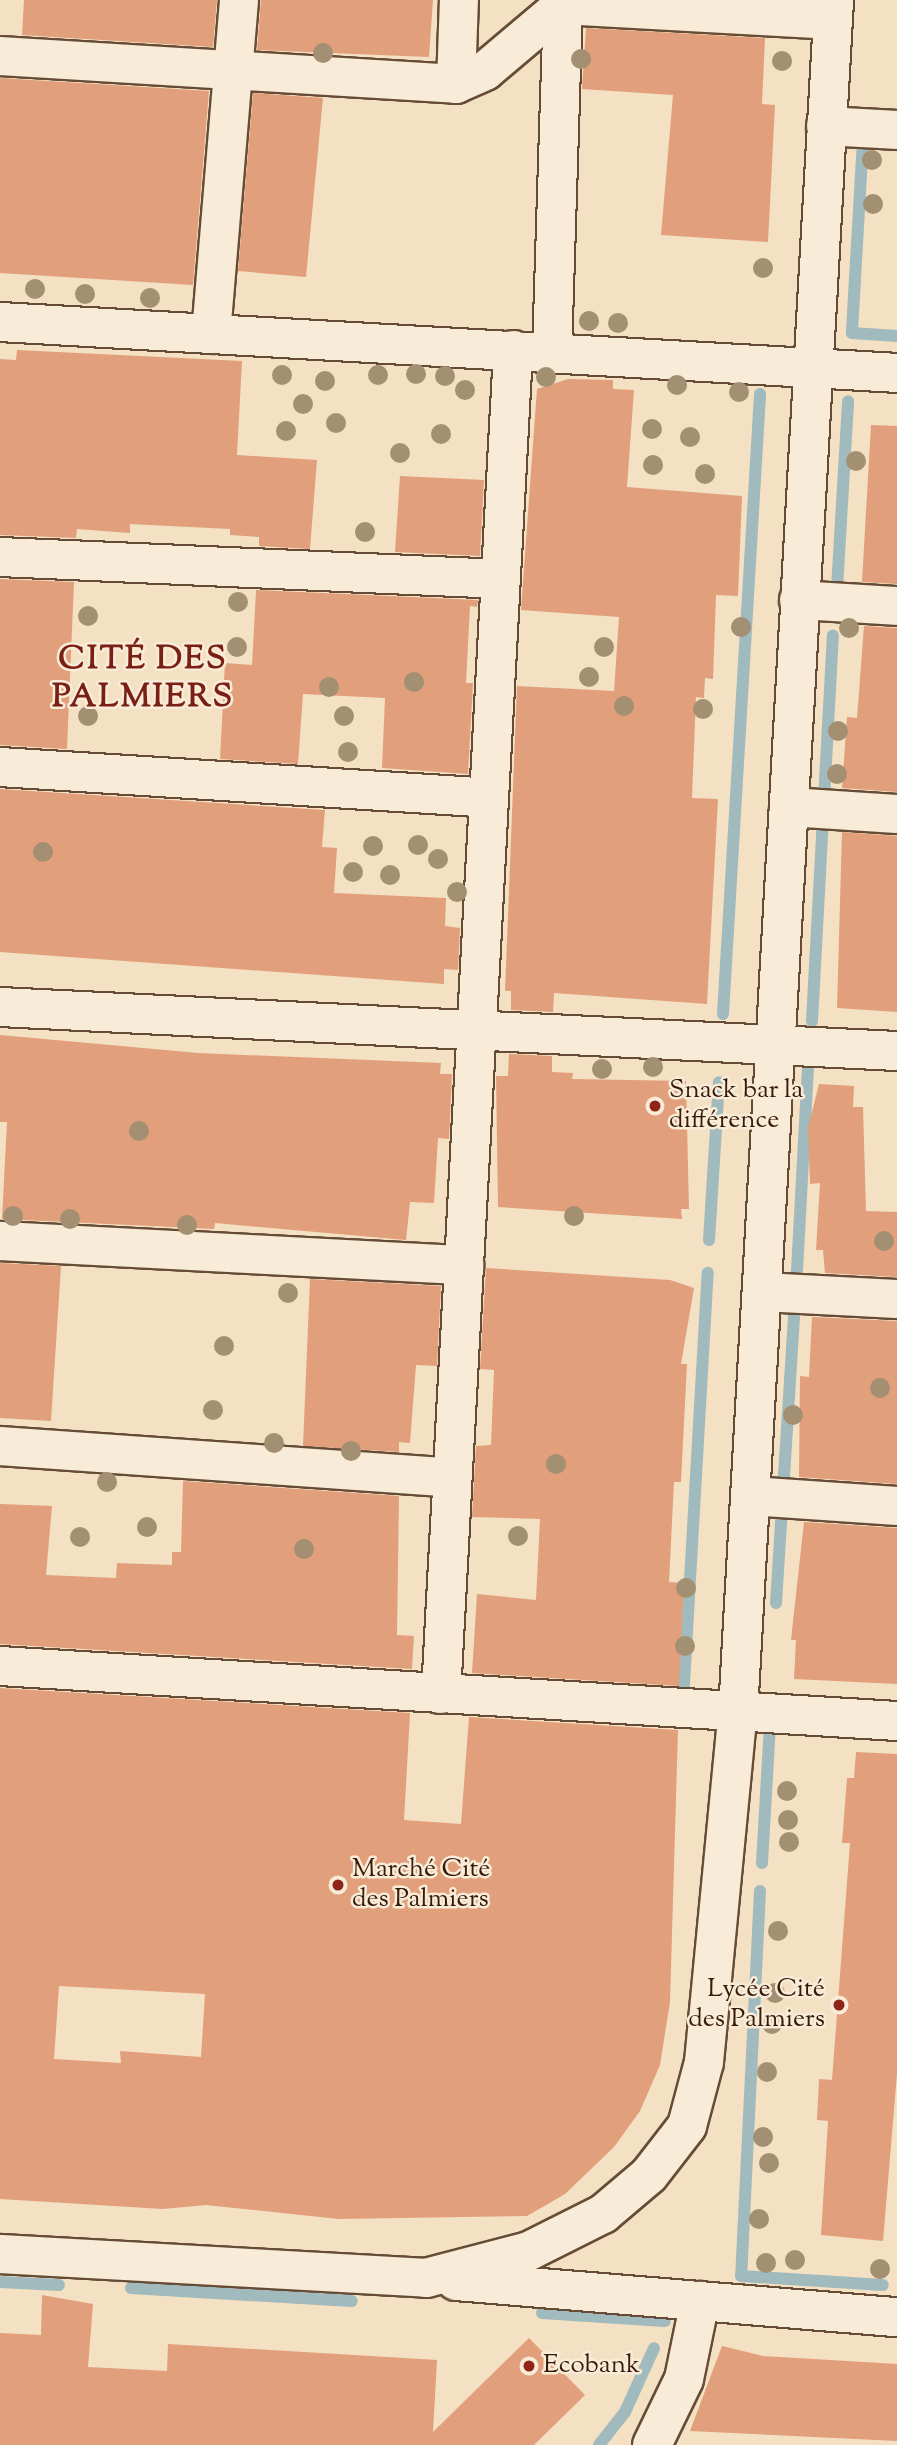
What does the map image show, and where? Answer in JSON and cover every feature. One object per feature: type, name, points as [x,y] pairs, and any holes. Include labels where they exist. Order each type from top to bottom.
[{"type":"street","points":[[211,334],[239,0]]},
{"type":"street","points":[[456,84],[459,0]]},
{"type":"street","points":[[0,56],[456,84],[485,71],[563,5],[833,10],[810,368],[777,1042],[738,1712],[704,2062],[687,2126],[649,2175],[603,2214],[529,2251],[426,2278]]},
{"type":"street","points":[[552,352],[563,5]]},
{"type":"street","points":[[826,126],[897,130]]},
{"type":"street","points":[[0,322],[897,373]]},
{"type":"street","points":[[441,1694],[513,351]]},
{"type":"street","points":[[0,556],[500,579]]},
{"type":"street","points":[[799,600],[897,606]]},
{"type":"street","points":[[0,767],[488,798]]},
{"type":"street","points":[[789,807],[897,814]]},
{"type":"street","points":[[0,1007],[777,1042],[897,1051]]},
{"type":"street","points":[[0,1241],[464,1265]]},
{"type":"street","points":[[762,1292],[897,1299]]},
{"type":"street","points":[[0,1446],[452,1478]]},
{"type":"street","points":[[751,1496],[897,1506]]},
{"type":"street","points":[[0,1666],[897,1721]]},
{"type":"street","points":[[0,2254],[426,2278],[897,2317]]},
{"type":"street","points":[[652,2445],[684,2379],[700,2301]]},
{"type":"building","points":[[24,0],[217,0],[213,47],[22,35]]},
{"type":"building","points":[[261,0],[433,0],[429,57],[257,50]]},
{"type":"building","points":[[586,28],[765,38],[762,104],[775,105],[768,242],[661,235],[673,95],[582,89]]},
{"type":"building","points":[[0,78],[209,91],[193,285],[0,273]]},
{"type":"building","points":[[253,93],[323,98],[306,277],[238,271]]},
{"type":"building","points":[[17,350],[242,361],[237,455],[317,460],[310,549],[259,546],[259,537],[230,535],[230,529],[130,524],[130,533],[77,529],[76,538],[0,535],[0,359],[16,360]]},
{"type":"building","points":[[568,379],[613,380],[613,389],[634,390],[627,487],[742,496],[738,596],[716,595],[713,679],[705,678],[704,698],[696,697],[692,798],[718,799],[707,1004],[554,993],[553,1012],[511,1010],[511,991],[505,991],[517,686],[614,691],[619,617],[521,610],[537,389]]},
{"type":"building","points":[[871,425],[897,426],[897,584],[862,582]]},
{"type":"building","points":[[400,476],[484,480],[480,556],[395,552]]},
{"type":"building","points":[[0,579],[74,582],[67,749],[0,745]]},
{"type":"building","points":[[256,590],[478,600],[477,607],[470,606],[466,683],[473,683],[468,774],[382,768],[385,698],[303,694],[298,764],[220,759],[225,663],[252,665]]},
{"type":"building","points":[[864,626],[897,628],[897,792],[842,788],[847,717],[857,718]]},
{"type":"building","points":[[0,789],[325,810],[322,847],[337,848],[334,893],[446,898],[445,926],[460,928],[458,970],[444,969],[444,984],[0,952]]},
{"type":"building","points":[[842,832],[897,836],[897,1012],[837,1008]]},
{"type":"building","points":[[0,1035],[198,1053],[441,1063],[440,1074],[452,1074],[449,1139],[438,1138],[434,1203],[410,1202],[406,1240],[215,1223],[214,1229],[2,1219],[7,1122],[0,1122]]},
{"type":"building","points":[[509,1054],[552,1056],[552,1072],[573,1073],[572,1079],[686,1081],[689,1209],[681,1209],[682,1219],[498,1207],[496,1076],[508,1076]]},
{"type":"building","points":[[819,1084],[854,1086],[853,1107],[863,1107],[866,1211],[897,1212],[897,1277],[825,1273],[823,1250],[816,1250],[820,1183],[810,1184],[808,1128]]},
{"type":"building","points":[[0,1263],[61,1266],[51,1421],[0,1418]]},
{"type":"building","points":[[486,1268],[670,1280],[694,1288],[681,1364],[687,1364],[681,1482],[674,1482],[669,1582],[684,1583],[679,1686],[472,1673],[477,1594],[536,1600],[540,1519],[472,1517],[476,1446],[491,1445],[494,1370],[480,1369]]},
{"type":"building","points":[[310,1279],[441,1286],[437,1366],[416,1365],[410,1443],[399,1442],[399,1452],[303,1446]]},
{"type":"building","points":[[812,1317],[897,1321],[897,1484],[799,1477],[800,1376],[809,1377]]},
{"type":"building","points":[[183,1481],[399,1496],[397,1635],[414,1636],[412,1669],[0,1644],[0,1504],[52,1506],[46,1575],[116,1578],[117,1563],[172,1565],[172,1552],[181,1552]]},
{"type":"building","points":[[804,1522],[897,1528],[897,1684],[794,1679],[796,1640],[791,1640]]},
{"type":"building","name":"Marché Cité des Palmiers","points":[[0,1688],[410,1713],[404,1820],[461,1824],[469,1717],[678,1730],[670,2002],[660,2065],[640,2111],[614,2147],[565,2194],[527,2216],[339,2219],[206,2205],[163,2209],[0,2199]],"holes":[[[59,1986],[205,1994],[201,2057],[120,2051],[121,2063],[54,2059]]]},
{"type":"building","points":[[856,1752],[897,1754],[897,2074],[883,2241],[821,2235],[828,2121],[817,2120],[819,2079],[832,2080],[850,1843],[842,1843],[847,1778],[854,1778]]},
{"type":"building","points":[[42,2295],[93,2304],[88,2367],[167,2371],[168,2344],[437,2360],[433,2432],[529,2338],[585,2395],[534,2445],[0,2445],[0,2333],[41,2335]]},
{"type":"building","points":[[722,2346],[763,2356],[897,2364],[897,2441],[690,2431]]},
{"type":"waterway","points":[[863,140],[852,333],[897,336]]},
{"type":"waterway","points":[[723,1014],[760,394]]},
{"type":"waterway","points":[[837,588],[848,401]]},
{"type":"waterway","points":[[812,1021],[833,636]]},
{"type":"waterway","points":[[796,1289],[808,1069]]},
{"type":"waterway","points":[[709,1240],[719,1082]]},
{"type":"waterway","points":[[683,1701],[708,1273]]},
{"type":"waterway","points":[[776,1603],[795,1305]]},
{"type":"waterway","points":[[762,1863],[770,1726]]},
{"type":"waterway","points":[[760,1891],[741,2276],[883,2285]]},
{"type":"waterway","points":[[0,2282],[59,2285]]},
{"type":"waterway","points":[[131,2288],[352,2301]]},
{"type":"waterway","points":[[542,2313],[665,2321]]},
{"type":"waterway","points":[[599,2445],[625,2412],[654,2348]]},
{"type":"place","name":"Snack bar la différence","points":[[655,1106]]},
{"type":"place","name":"Marché Cité des Palmiers","points":[[338,1885]]},
{"type":"place","name":"Lycée Cité des Palmiers","points":[[839,2005]]},
{"type":"place","name":"Ecobank","points":[[529,2366]]},
{"type":"district","name":"CITÉ DES PALMIERS","points":[[143,680]]}]
